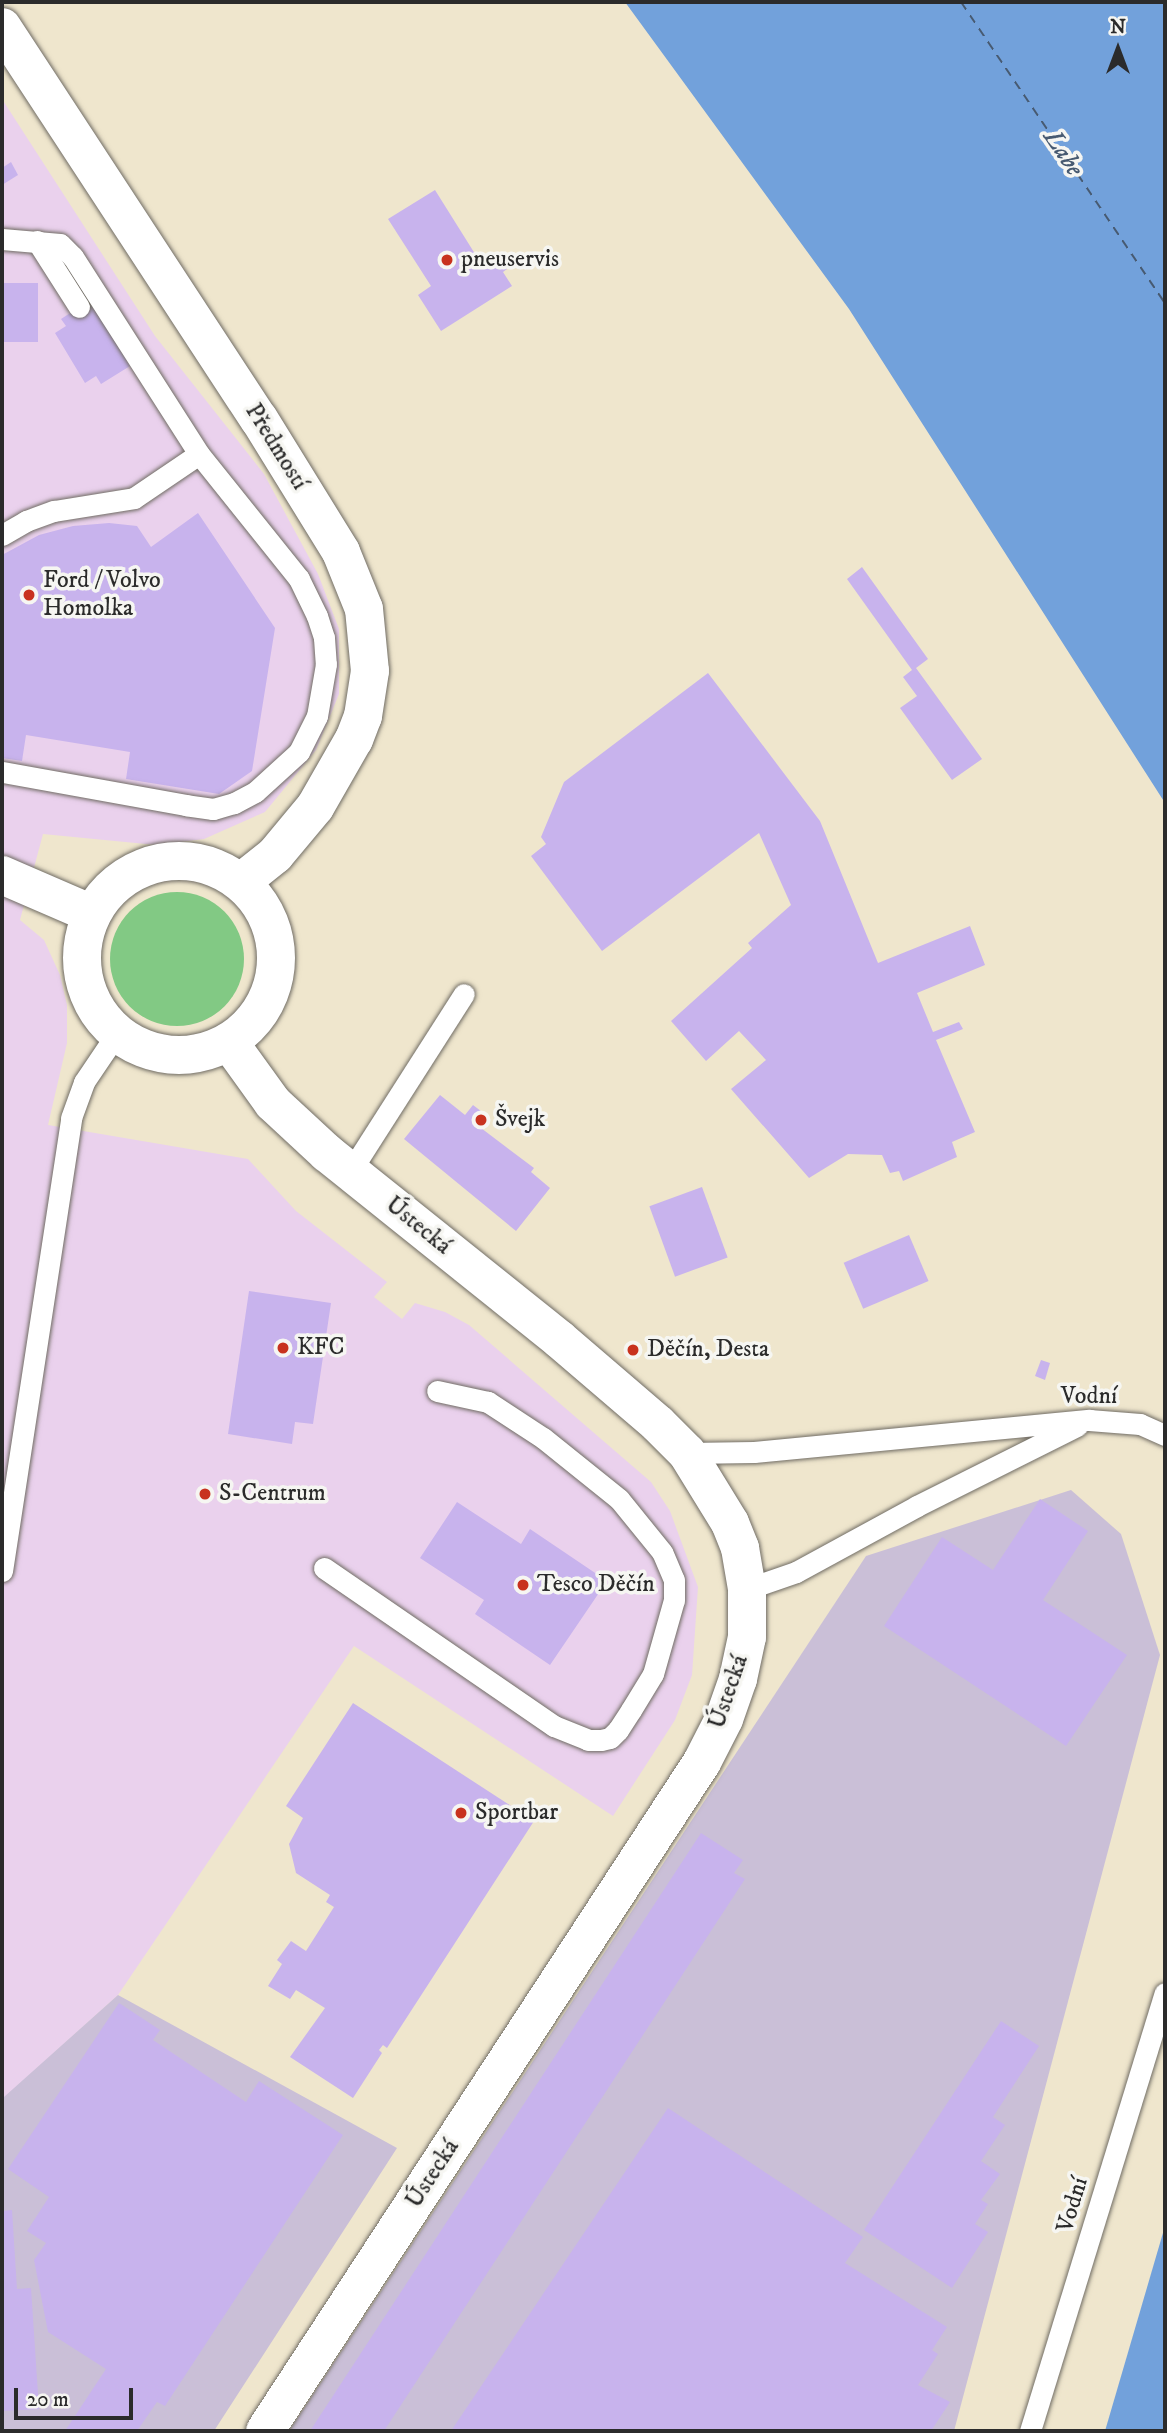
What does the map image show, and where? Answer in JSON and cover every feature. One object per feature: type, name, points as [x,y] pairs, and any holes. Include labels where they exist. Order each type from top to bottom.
[{"type":"street","name":"Předmostí","points":[[2,27],[259,419],[341,552],[364,609],[370,671],[363,716],[354,739],[315,807],[275,855],[241,882]]},
{"type":"street","points":[[159,863],[197,863],[216,868],[241,882],[262,905],[274,934],[277,965],[270,995],[253,1022],[229,1042],[202,1053],[172,1056],[143,1049],[117,1033],[96,1008],[83,978],[83,945],[92,914],[109,890],[132,873],[159,863]]},
{"type":"street","points":[[2,875],[92,914]]},
{"type":"street","name":"Ústecká","points":[[229,1042],[272,1103],[350,1172],[559,1339],[658,1424],[687,1453],[730,1523],[740,1548],[747,1589],[747,1637],[738,1679],[724,1719],[702,1762],[265,2431]]},
{"type":"lane","points":[[2,239],[60,244],[74,257],[198,454],[299,579],[317,616],[324,638],[327,664],[317,716],[299,752],[255,792],[234,803],[213,808],[2,772]]},
{"type":"lane","points":[[37,241],[79,307]]},
{"type":"lane","points":[[2,535],[26,521],[54,511],[134,498],[198,454]]},
{"type":"lane","points":[[350,1172],[464,994]]},
{"type":"lane","points":[[2,1571],[71,1118],[83,1082],[117,1033]]},
{"type":"lane","points":[[324,1568],[554,1726],[588,1740],[601,1740],[610,1738],[631,1710],[653,1674],[674,1601],[674,1580],[662,1552],[619,1499],[543,1438],[488,1402],[437,1391]]},
{"type":"lane","points":[[747,1589],[796,1572],[917,1506],[1089,1420]]},
{"type":"lane","name":"Vodní","points":[[687,1453],[754,1452],[1089,1420],[1140,1424],[1165,1435]]},
{"type":"lane","name":"Vodní","points":[[1030,2431],[1165,1993]]},
{"type":"shaded area","points":[[2,99],[155,336],[264,474],[318,574],[339,629],[339,694],[316,750],[265,812],[204,839],[156,845],[43,834],[20,920],[44,940],[60,975],[67,1005],[67,1043],[48,1125],[248,1159],[296,1211],[387,1282],[374,1297],[402,1319],[415,1303],[445,1312],[469,1325],[651,1482],[670,1511],[698,1587],[692,1675],[675,1720],[613,1816],[354,1646],[118,1995],[4,2098]]},
{"type":"shaded area","points":[[1071,1490],[1121,1534],[1160,1655],[954,2431],[289,2431],[866,1556]]},
{"type":"shaded area","points":[[118,1995],[397,2148],[214,2431],[2,2431],[2,2096]]},
{"type":"green space","points":[[177,892],[203,897],[225,911],[239,933],[244,959],[239,985],[225,1007],[203,1021],[177,1026],[151,1021],[129,1007],[115,985],[110,959],[115,933],[129,911],[151,897]]},
{"type":"water","name":"Labe","points":[[625,2],[1165,2],[1165,803],[849,309]]},
{"type":"water","points":[[1165,2226],[1165,2431],[1105,2431]]},
{"type":"building","points":[[11,162],[18,175],[2,185],[2,168]]},
{"type":"building","name":"pneuservis","points":[[435,190],[482,265],[498,255],[507,269],[503,272],[512,286],[441,331],[418,295],[431,286],[388,219]]},
{"type":"building","points":[[2,283],[38,283],[38,342],[2,342]]},
{"type":"building","points":[[90,300],[130,366],[101,384],[96,376],[85,383],[55,333],[66,326],[61,319]]},
{"type":"building","points":[[198,513],[275,628],[252,771],[219,794],[126,779],[130,752],[26,735],[22,761],[2,758],[2,555],[39,535],[73,526],[109,523],[137,526],[151,547]]},
{"type":"building","points":[[862,567],[928,659],[916,668],[982,759],[952,780],[900,708],[917,696],[903,677],[912,670],[847,579]]},
{"type":"building","points":[[708,673],[820,821],[878,963],[970,926],[985,965],[917,993],[933,1032],[959,1022],[963,1029],[936,1040],[975,1132],[952,1142],[957,1157],[903,1181],[899,1171],[890,1173],[882,1155],[848,1154],[809,1178],[731,1089],[766,1060],[739,1031],[706,1061],[671,1021],[752,948],[748,943],[791,905],[759,833],[602,951],[531,856],[546,844],[541,837],[564,782]]},
{"type":"building","points":[[440,1095],[465,1115],[473,1105],[490,1118],[481,1128],[534,1168],[531,1172],[550,1188],[516,1231],[404,1139]]},
{"type":"building","points":[[702,1187],[728,1257],[675,1277],[649,1206]]},
{"type":"building","points":[[909,1235],[929,1281],[863,1309],[844,1263]]},
{"type":"building","name":"KFC","points":[[249,1291],[331,1303],[313,1424],[295,1422],[292,1444],[228,1434]]},
{"type":"building","points":[[1041,1360],[1050,1363],[1045,1380],[1035,1376]]},
{"type":"building","points":[[1040,1499],[1088,1531],[1043,1600],[1127,1655],[1066,1746],[884,1626],[942,1537],[993,1570]]},
{"type":"building","points":[[457,1502],[521,1544],[530,1529],[607,1581],[550,1665],[475,1614],[484,1600],[420,1558]]},
{"type":"building","points":[[353,1703],[534,1821],[387,2048],[383,2045],[379,2050],[382,2053],[353,2098],[290,2057],[325,2008],[296,1990],[290,1999],[268,1986],[282,1964],[277,1960],[291,1941],[306,1951],[334,1907],[326,1902],[330,1895],[296,1873],[289,1844],[303,1818],[286,1806]]},
{"type":"building","points":[[701,1833],[743,1860],[734,1873],[745,1879],[384,2431],[310,2431]]},
{"type":"building","points":[[119,2003],[160,2030],[153,2040],[246,2102],[259,2081],[343,2135],[165,2406],[157,2402],[137,2431],[65,2431],[106,2369],[48,2332],[34,2260],[46,2243],[27,2231],[49,2197],[8,2169]]},
{"type":"building","points":[[1001,2021],[1039,2046],[993,2117],[1005,2125],[981,2161],[1000,2174],[981,2200],[988,2204],[975,2224],[988,2232],[952,2288],[864,2230]]},
{"type":"building","points":[[668,2108],[863,2237],[845,2263],[947,2327],[932,2350],[938,2354],[918,2385],[950,2402],[931,2431],[451,2431]]},
{"type":"building","points":[[12,2210],[17,2289],[31,2288],[39,2409],[2,2411],[2,2211]]},
{"type":"ferry route","points":[[961,2],[1165,303]]},
{"type":"place","name":"pneuservis","points":[[447,260]]},
{"type":"place","name":"Ford / Volvo Homolka","points":[[29,595]]},
{"type":"place","name":"Švejk","points":[[481,1120]]},
{"type":"place","name":"KFC","points":[[283,1348]]},
{"type":"place","name":"Děčín, Desta","points":[[633,1350]]},
{"type":"place","name":"S-Centrum","points":[[205,1494]]},
{"type":"place","name":"Tesco Děčín","points":[[523,1585]]},
{"type":"place","name":"Sportbar","points":[[461,1813]]}]
